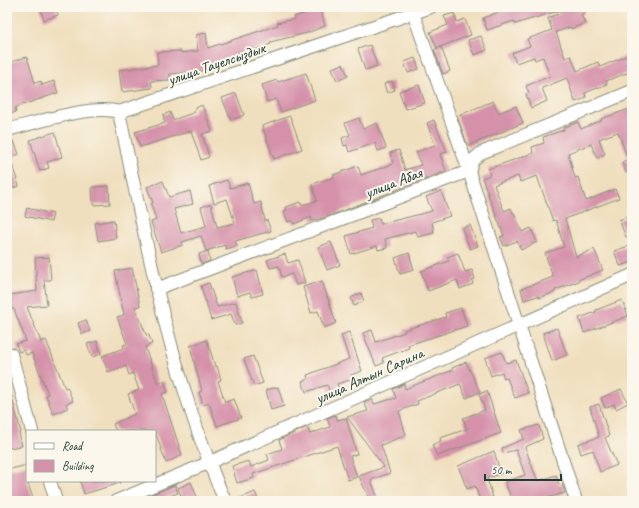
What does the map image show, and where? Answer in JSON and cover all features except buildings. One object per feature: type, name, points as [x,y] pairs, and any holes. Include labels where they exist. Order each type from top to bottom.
[{"type":"street","name":"улица Тауелсыздык","points":[[7,130],[75,114],[111,110],[119,112],[412,10],[431,7]]},
{"type":"street","points":[[412,10],[469,171],[576,501]]},
{"type":"street","points":[[469,171],[473,160],[481,153],[632,91]]},
{"type":"street","points":[[119,112],[156,289],[177,368],[208,463],[225,501]]},
{"type":"street","name":"улица Абая","points":[[156,289],[469,171]]},
{"type":"street","name":"улица Алтын Сарина","points":[[116,501],[208,463],[520,326],[632,275]]},
{"type":"street","points":[[11,354],[32,430]]},
{"type":"street","points":[[50,482],[56,501]]}]
